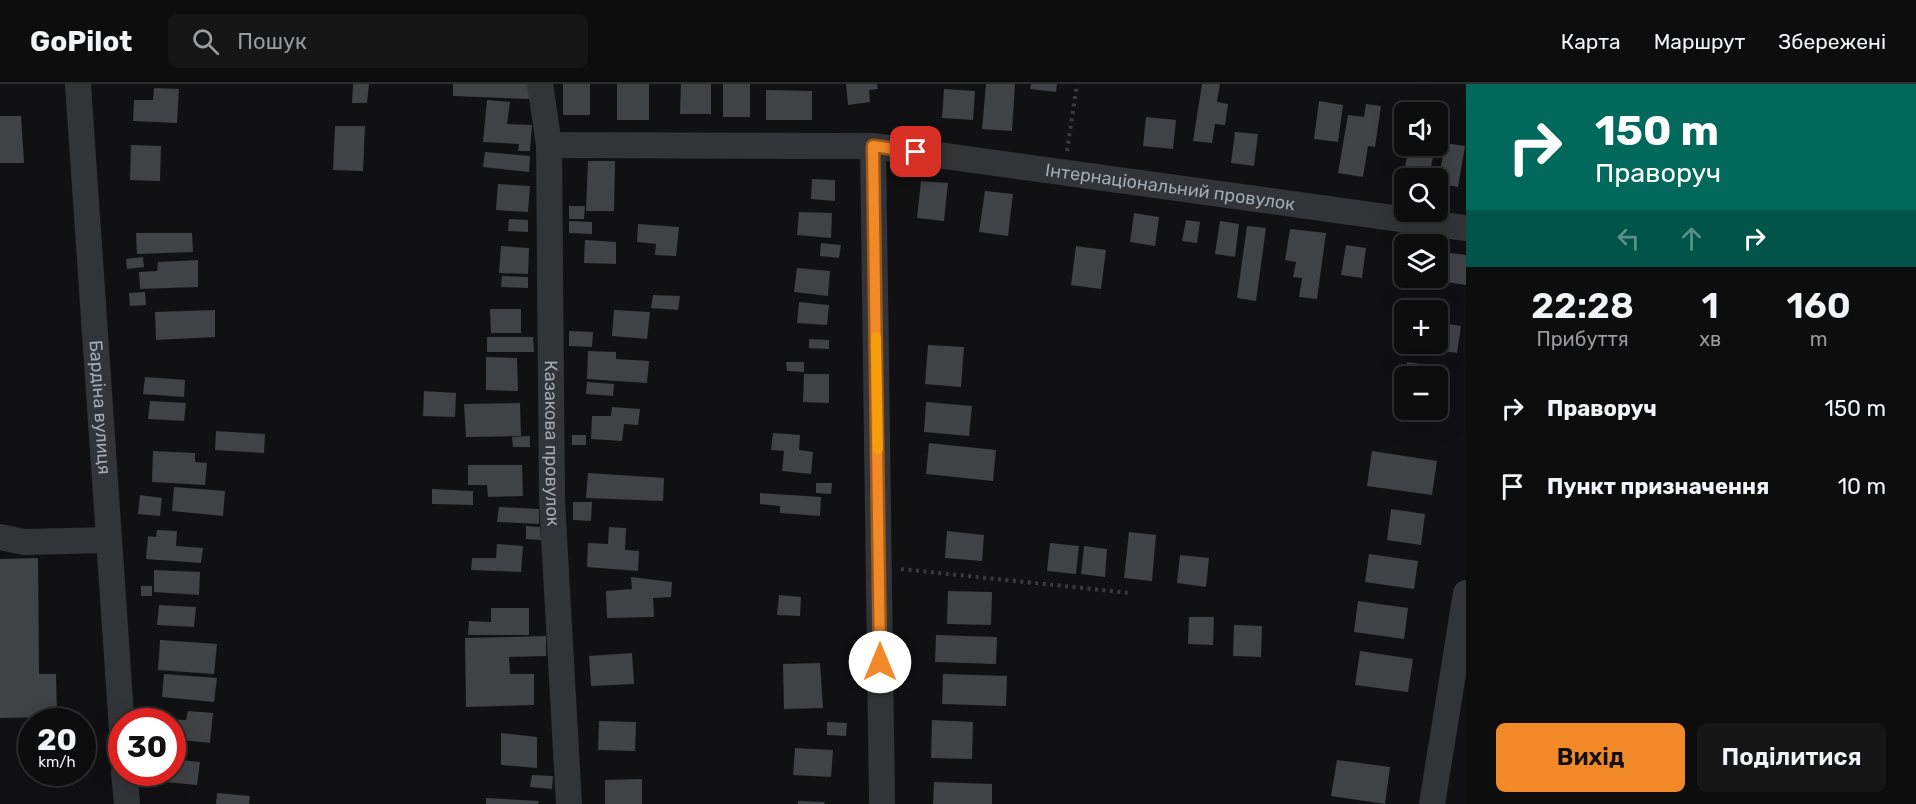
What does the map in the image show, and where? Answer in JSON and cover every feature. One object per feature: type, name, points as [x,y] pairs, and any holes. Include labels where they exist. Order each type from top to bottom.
[{"type":"street","name":"Бардіна вулиця","points":[[78,84],[120,708]]},
{"type":"street","name":"Казакова провулок","points":[[540,84],[549,145],[552,501],[569,804]]},
{"type":"street","name":"Інтернаціональний провулок","points":[[549,145],[873,146],[1466,228]]},
{"type":"street","points":[[873,146],[882,804]]},
{"type":"street","points":[[0,537],[24,542],[109,540]]},
{"type":"street","points":[[1432,804],[1466,593]]},
{"type":"street","points":[[125,786],[127,804]]},
{"type":"path","points":[[1064,173],[1077,84]]},
{"type":"path","points":[[880,567],[1130,593]]},
{"type":"building","points":[[353,84],[369,84],[367,103],[352,103]]},
{"type":"building","points":[[453,84],[529,84],[529,99],[453,96]]},
{"type":"building","points":[[563,84],[590,84],[590,115],[563,115]]},
{"type":"building","points":[[617,84],[649,84],[649,120],[617,120]]},
{"type":"building","points":[[681,84],[711,84],[711,114],[680,114]]},
{"type":"building","points":[[723,84],[750,84],[750,117],[723,117]]},
{"type":"building","points":[[846,84],[877,84],[878,89],[869,90],[870,102],[848,105]]},
{"type":"building","points":[[986,84],[1015,84],[1012,131],[982,129]]},
{"type":"building","points":[[1031,84],[1057,84],[1056,92],[1030,89]]},
{"type":"building","points":[[1202,84],[1220,84],[1217,102],[1228,104],[1225,125],[1215,124],[1212,143],[1193,141]]},
{"type":"building","points":[[154,88],[179,89],[177,123],[133,121],[134,100],[153,100]]},
{"type":"building","points":[[944,89],[975,91],[973,120],[942,118]]},
{"type":"building","points":[[766,90],[812,91],[812,120],[766,120]]},
{"type":"building","points":[[487,100],[510,102],[507,124],[532,125],[530,151],[518,151],[519,144],[483,142]]},
{"type":"building","points":[[1319,101],[1343,105],[1338,142],[1314,139]]},
{"type":"building","points":[[1366,104],[1381,106],[1375,147],[1368,146],[1363,177],[1338,173],[1348,115],[1364,117]]},
{"type":"building","points":[[0,116],[21,116],[24,163],[0,163]]},
{"type":"building","points":[[1146,117],[1176,120],[1173,149],[1143,146]]},
{"type":"building","points":[[335,126],[365,126],[363,171],[333,170]]},
{"type":"building","points":[[1235,132],[1258,134],[1254,166],[1231,163]]},
{"type":"building","points":[[1448,143],[1465,146],[1458,187],[1448,185],[1448,168],[1441,168],[1443,156],[1448,156]]},
{"type":"building","points":[[131,145],[161,146],[160,181],[130,180]]},
{"type":"building","points":[[485,152],[530,156],[529,172],[483,167]]},
{"type":"building","points":[[1407,156],[1433,156],[1431,168],[1405,168]]},
{"type":"building","points":[[588,161],[615,161],[614,211],[586,211]]},
{"type":"building","points":[[812,179],[835,180],[835,201],[811,199]]},
{"type":"building","points":[[921,181],[948,183],[944,221],[917,218]]},
{"type":"building","points":[[498,184],[530,186],[528,212],[496,210]]},
{"type":"building","points":[[985,191],[1013,194],[1008,236],[979,232]]},
{"type":"building","points":[[569,206],[585,206],[584,219],[569,219]]},
{"type":"building","points":[[799,212],[832,213],[831,238],[797,235]]},
{"type":"building","points":[[1134,213],[1159,217],[1155,246],[1130,242]]},
{"type":"building","points":[[509,219],[528,220],[528,232],[508,231]]},
{"type":"building","points":[[1186,220],[1200,222],[1197,243],[1182,241]]},
{"type":"building","points":[[569,221],[592,222],[592,234],[569,233]]},
{"type":"building","points":[[1220,221],[1239,224],[1235,257],[1215,254]]},
{"type":"building","points":[[638,224],[679,227],[676,256],[655,255],[656,244],[637,242]]},
{"type":"building","points":[[1247,226],[1266,228],[1256,301],[1237,298]]},
{"type":"building","points":[[1290,229],[1326,233],[1317,299],[1299,297],[1302,278],[1293,277],[1296,262],[1285,260]]},
{"type":"building","points":[[136,233],[192,233],[193,252],[137,254]]},
{"type":"building","points":[[585,240],[616,242],[616,264],[584,263]]},
{"type":"building","points":[[821,243],[841,245],[839,258],[820,256]]},
{"type":"building","points":[[1346,245],[1366,248],[1362,278],[1341,275]]},
{"type":"building","points":[[501,246],[529,248],[528,274],[499,273]]},
{"type":"building","points":[[1076,246],[1106,250],[1101,289],[1071,285]]},
{"type":"building","points":[[1448,253],[1466,255],[1466,285],[1448,282]]},
{"type":"building","points":[[143,257],[144,267],[127,269],[126,259]]},
{"type":"building","points":[[198,260],[198,287],[140,289],[139,272],[157,271],[158,262]]},
{"type":"building","points":[[797,268],[830,271],[828,296],[794,292]]},
{"type":"building","points":[[502,276],[528,277],[528,288],[501,287]]},
{"type":"building","points":[[145,292],[146,305],[130,306],[129,293]]},
{"type":"building","points":[[653,295],[680,296],[678,310],[651,308]]},
{"type":"building","points":[[799,302],[829,305],[827,325],[797,323]]},
{"type":"building","points":[[490,309],[521,309],[521,333],[491,333]]},
{"type":"building","points":[[215,310],[215,337],[156,340],[155,312]]},
{"type":"building","points":[[614,310],[650,312],[647,339],[612,336]]},
{"type":"building","points":[[1448,324],[1461,326],[1457,353],[1448,352]]},
{"type":"building","points":[[569,331],[593,332],[592,347],[569,346]]},
{"type":"building","points":[[487,337],[533,337],[534,352],[487,352]]},
{"type":"building","points":[[809,339],[829,340],[829,349],[809,348]]},
{"type":"building","points":[[928,345],[964,347],[961,387],[925,384]]},
{"type":"building","points":[[588,351],[616,352],[616,359],[649,361],[647,383],[587,379]]},
{"type":"building","points":[[486,357],[517,358],[518,391],[486,390]]},
{"type":"building","points":[[786,362],[804,362],[804,372],[787,371]]},
{"type":"building","points":[[1407,362],[1434,366],[1406,366]]},
{"type":"building","points":[[804,374],[829,374],[829,403],[803,402]]},
{"type":"building","points":[[145,377],[185,380],[184,397],[143,394]]},
{"type":"building","points":[[587,382],[614,384],[613,396],[586,394]]},
{"type":"building","points":[[424,391],[456,393],[455,417],[423,416]]},
{"type":"building","points":[[150,401],[186,403],[184,421],[148,419]]},
{"type":"building","points":[[926,402],[972,406],[969,436],[924,432]]},
{"type":"building","points":[[520,403],[521,436],[466,437],[464,404]]},
{"type":"building","points":[[612,407],[640,409],[638,425],[624,424],[622,441],[591,439],[592,416],[611,416]]},
{"type":"building","points":[[216,431],[265,434],[264,453],[215,450]]},
{"type":"building","points":[[773,433],[800,435],[799,450],[813,452],[811,474],[782,471],[784,451],[771,450]]},
{"type":"building","points":[[572,435],[586,435],[586,445],[572,445]]},
{"type":"building","points":[[530,436],[530,447],[513,447],[512,437]]},
{"type":"building","points":[[929,443],[996,450],[993,481],[926,474]]},
{"type":"building","points":[[153,451],[195,453],[195,462],[207,463],[205,485],[152,482]]},
{"type":"building","points":[[1372,451],[1437,461],[1432,495],[1367,486]]},
{"type":"building","points":[[468,465],[522,465],[523,496],[488,497],[487,485],[468,485]]},
{"type":"building","points":[[588,473],[664,478],[663,501],[586,498]]},
{"type":"building","points":[[816,483],[832,483],[831,494],[816,493]]},
{"type":"building","points":[[174,487],[225,491],[223,516],[172,511]]},
{"type":"building","points":[[432,489],[473,491],[473,505],[432,504]]},
{"type":"building","points":[[760,493],[821,497],[820,516],[780,513],[780,506],[760,504]]},
{"type":"building","points":[[140,495],[162,498],[160,516],[138,514]]},
{"type":"building","points":[[573,502],[592,502],[591,521],[573,520]]},
{"type":"building","points":[[499,507],[539,509],[539,524],[497,522]]},
{"type":"building","points":[[1391,509],[1425,514],[1421,545],[1387,540]]},
{"type":"building","points":[[526,526],[540,527],[541,540],[526,539]]},
{"type":"building","points":[[609,527],[626,528],[625,550],[639,551],[638,571],[587,567],[588,543],[608,544]]},
{"type":"building","points":[[157,530],[177,531],[176,546],[203,548],[201,563],[146,559],[148,536],[156,537]]},
{"type":"building","points":[[947,531],[984,535],[982,561],[945,558]]},
{"type":"building","points":[[1129,532],[1156,535],[1152,581],[1124,578]]},
{"type":"building","points":[[1050,543],[1079,546],[1076,574],[1047,571]]},
{"type":"building","points":[[497,544],[523,546],[521,572],[471,570],[472,558],[496,558]]},
{"type":"building","points":[[1084,546],[1107,549],[1105,577],[1081,574]]},
{"type":"building","points":[[1369,554],[1418,561],[1414,589],[1365,582]]},
{"type":"building","points":[[1180,555],[1209,558],[1206,587],[1177,583]]},
{"type":"building","points":[[38,558],[39,674],[56,674],[57,708],[18,708],[18,718],[0,718],[0,559]]},
{"type":"building","points":[[154,570],[200,572],[199,595],[154,592]]},
{"type":"building","points":[[631,577],[672,582],[671,597],[653,598],[654,617],[607,618],[606,591],[632,589]]},
{"type":"building","points":[[141,586],[152,586],[152,596],[141,596]]},
{"type":"building","points":[[948,591],[992,592],[991,625],[947,624]]},
{"type":"building","points":[[779,595],[801,597],[800,616],[777,615]]},
{"type":"building","points":[[1358,601],[1408,608],[1404,639],[1354,632]]},
{"type":"building","points":[[159,605],[196,607],[194,627],[157,625]]},
{"type":"building","points":[[491,608],[529,608],[529,635],[468,635],[469,621],[491,622]]},
{"type":"building","points":[[1189,617],[1214,617],[1213,645],[1188,644]]},
{"type":"building","points":[[1234,625],[1262,626],[1261,657],[1233,656]]},
{"type":"building","points":[[936,635],[997,637],[996,664],[935,662]]},
{"type":"building","points":[[546,636],[546,656],[509,657],[510,674],[534,674],[534,705],[466,707],[465,638]]},
{"type":"building","points":[[160,640],[217,644],[214,674],[158,670]]},
{"type":"building","points":[[1360,651],[1413,659],[1408,692],[1355,685]]},
{"type":"building","points":[[632,653],[634,684],[591,686],[589,656]]},
{"type":"building","points":[[820,663],[823,708],[784,709],[783,664]]},
{"type":"building","points":[[164,674],[217,678],[214,702],[162,697]]},
{"type":"building","points":[[943,674],[1007,676],[1006,706],[942,704]]},
{"type":"building","points":[[188,711],[213,713],[210,743],[186,740]]},
{"type":"building","points":[[932,720],[973,722],[972,759],[931,758]]},
{"type":"building","points":[[599,721],[636,722],[635,751],[598,750]]},
{"type":"building","points":[[827,722],[847,723],[846,736],[827,735]]},
{"type":"building","points":[[501,733],[537,737],[537,768],[501,765]]},
{"type":"building","points":[[795,748],[833,750],[831,777],[793,775]]},
{"type":"building","points":[[186,760],[200,762],[197,785],[186,784]]},
{"type":"building","points":[[1337,760],[1390,767],[1385,804],[1331,796]]},
{"type":"building","points":[[532,775],[553,776],[552,789],[530,787]]},
{"type":"building","points":[[642,779],[642,804],[605,804],[605,780]]},
{"type":"building","points":[[934,782],[992,784],[992,804],[933,804]]},
{"type":"building","points":[[217,793],[250,796],[249,804],[216,804]]},
{"type":"building","points":[[486,798],[539,801],[538,804],[486,804]]},
{"type":"building","points":[[798,801],[825,802],[824,804],[798,804]]},
{"type":"slow traffic","points":[[876,337],[878,449]]},
{"type":"route","points":[[880,662],[873,146],[916,152]]}]
